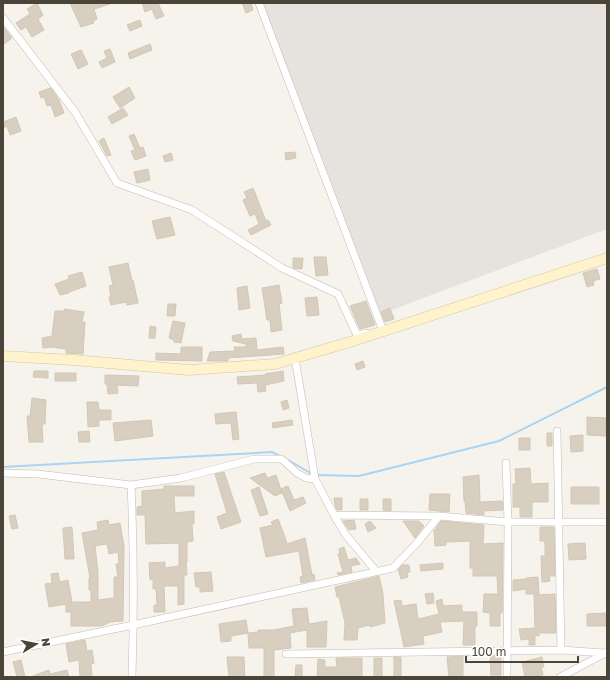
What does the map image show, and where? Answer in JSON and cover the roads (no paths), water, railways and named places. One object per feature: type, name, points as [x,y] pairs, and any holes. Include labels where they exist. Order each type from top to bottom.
[{"type":"street","points":[[259,3],[383,330]]},
{"type":"street","points":[[3,18],[75,112],[117,183],[192,210],[282,268],[338,294],[357,335],[383,330]]},
{"type":"street","points":[[3,356],[73,360],[189,370],[275,364],[607,258]]},
{"type":"street","points":[[296,358],[315,479],[345,534],[376,571]]},
{"type":"street","points":[[557,431],[561,650]]},
{"type":"street","points":[[3,473],[38,474],[131,485],[180,478],[254,459],[281,459],[297,473],[306,478],[315,479]]},
{"type":"street","points":[[506,463],[508,522],[507,677]]},
{"type":"street","points":[[131,485],[133,519],[134,625],[132,677]]},
{"type":"street","points":[[334,515],[439,516],[508,522],[607,522]]},
{"type":"street","points":[[3,652],[393,568],[417,543],[439,516]]},
{"type":"street","points":[[286,654],[507,650],[561,650],[605,653]]},
{"type":"street","points":[[560,677],[605,653]]},
{"type":"waterway","points":[[316,475],[359,476],[499,441],[607,387]]},
{"type":"waterway","points":[[3,467],[272,452],[280,456]]},
{"type":"waterway","points":[[288,460],[312,474]]}]
